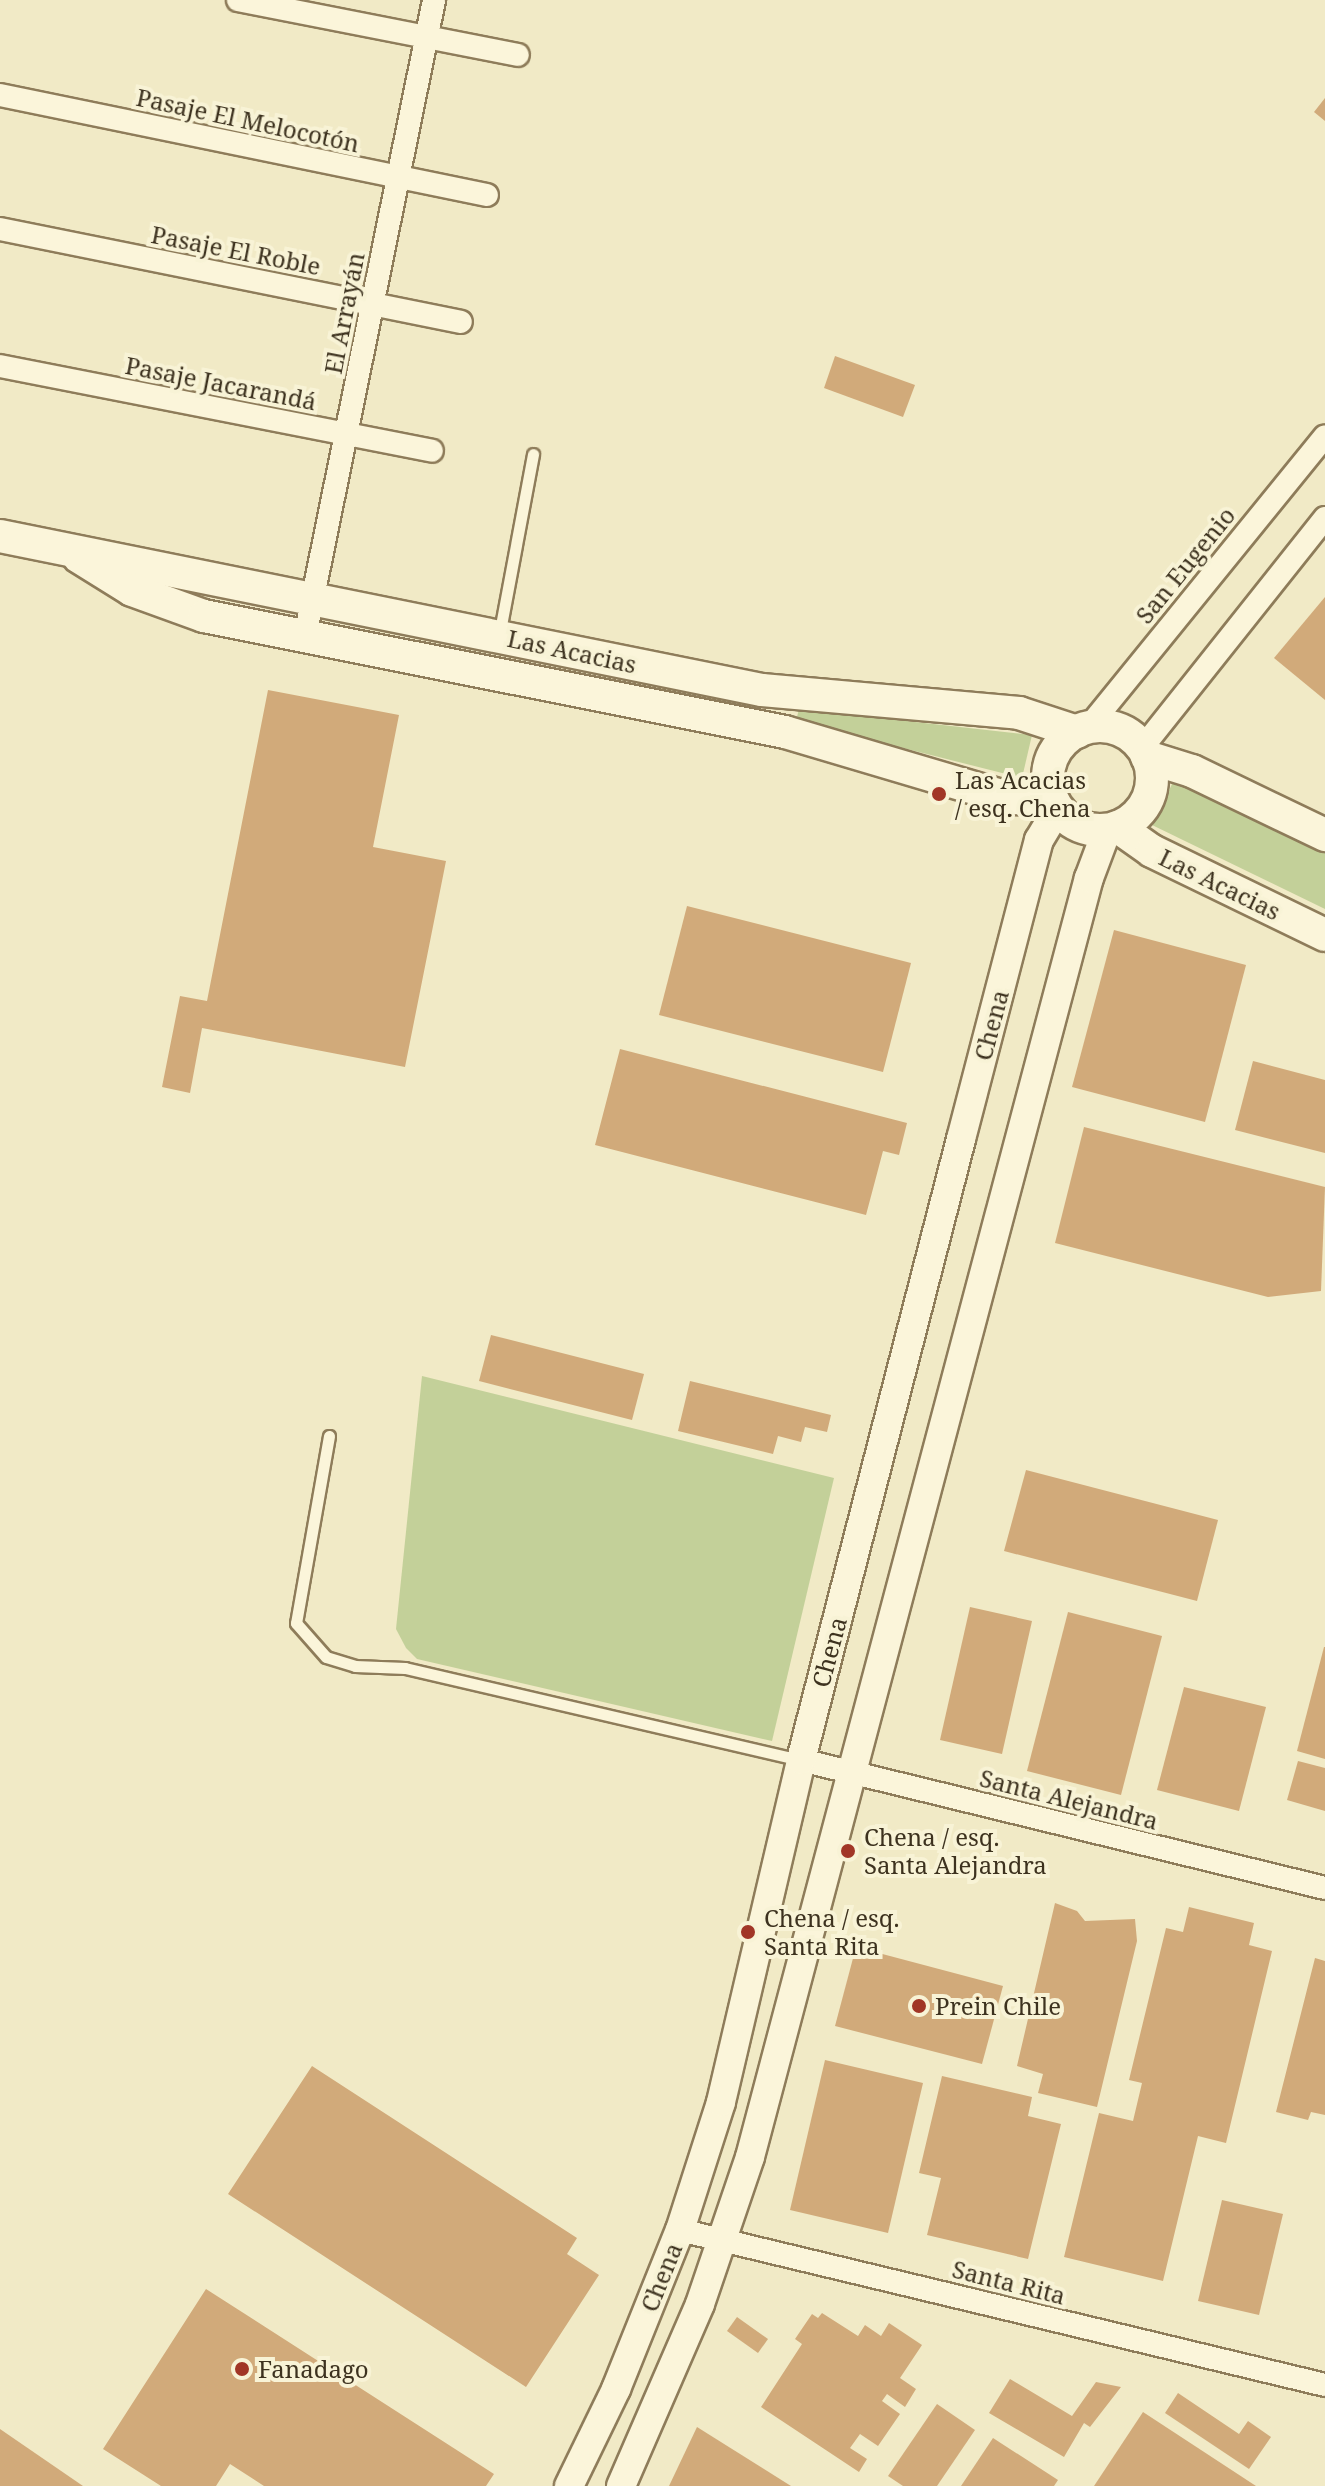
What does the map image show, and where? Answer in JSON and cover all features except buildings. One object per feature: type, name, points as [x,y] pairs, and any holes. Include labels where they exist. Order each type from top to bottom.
[{"type":"main road","name":"Las Acacias","points":[[0,536],[314,596],[809,697],[1019,713],[1082,730]]},
{"type":"main road","name":"Las Acacias","points":[[70,551],[132,590],[178,609],[785,732],[1008,798],[1055,804]]},
{"type":"main road","points":[[1144,752],[1150,793],[1138,814],[1113,828],[1084,828],[1055,804],[1051,761],[1082,730],[1117,730],[1144,752],[1192,771],[1325,835]]},
{"type":"main road","name":"Las Acacias","points":[[1113,828],[1152,851],[1325,935]]},
{"type":"street","points":[[238,0],[518,55]]},
{"type":"street","name":"El Arrayán","points":[[305,636],[434,0]]},
{"type":"street","name":"Pasaje El Melocotón","points":[[0,95],[487,195]]},
{"type":"street","name":"Pasaje El Roble","points":[[0,229],[461,322]]},
{"type":"street","name":"Pasaje Jacarandá","points":[[0,366],[432,451]]},
{"type":"street","name":"San Eugenio","points":[[1082,730],[1325,436]]},
{"type":"street","points":[[1144,752],[1325,518]]},
{"type":"street","name":"Chena","points":[[569,2486],[616,2389],[680,2230],[721,2102],[801,1760],[1039,840],[1055,804]]},
{"type":"street","name":"Chena","points":[[621,2486],[675,2366],[723,2240],[853,1772],[1085,894],[1113,828]]},
{"type":"street","name":"Santa Alejandra","points":[[801,1760],[1325,1888]]},
{"type":"street","name":"Santa Rita","points":[[680,2230],[1325,2385]]},
{"type":"lane","points":[[499,636],[533,454]]},
{"type":"lane","points":[[329,1436],[298,1595],[296,1623],[313,1648],[340,1663],[405,1668],[801,1760]]},
{"type":"green space","points":[[799,709],[1032,735],[1022,778],[796,721]]},
{"type":"green space","points":[[1175,778],[1325,851],[1325,909],[1152,825]]},
{"type":"green space","points":[[422,1376],[834,1478],[772,1741],[417,1659],[406,1648],[396,1629]]},
{"type":"place","name":"Las Acacias / esq. Chena","points":[[939,794]]},
{"type":"place","name":"Chena / esq. Santa Alejandra","points":[[848,1851]]},
{"type":"place","name":"Chena / esq. Santa Rita","points":[[748,1932]]},
{"type":"place","name":"Prein Chile","points":[[919,2006]]},
{"type":"place","name":"Fanadago","points":[[242,2369]]}]
